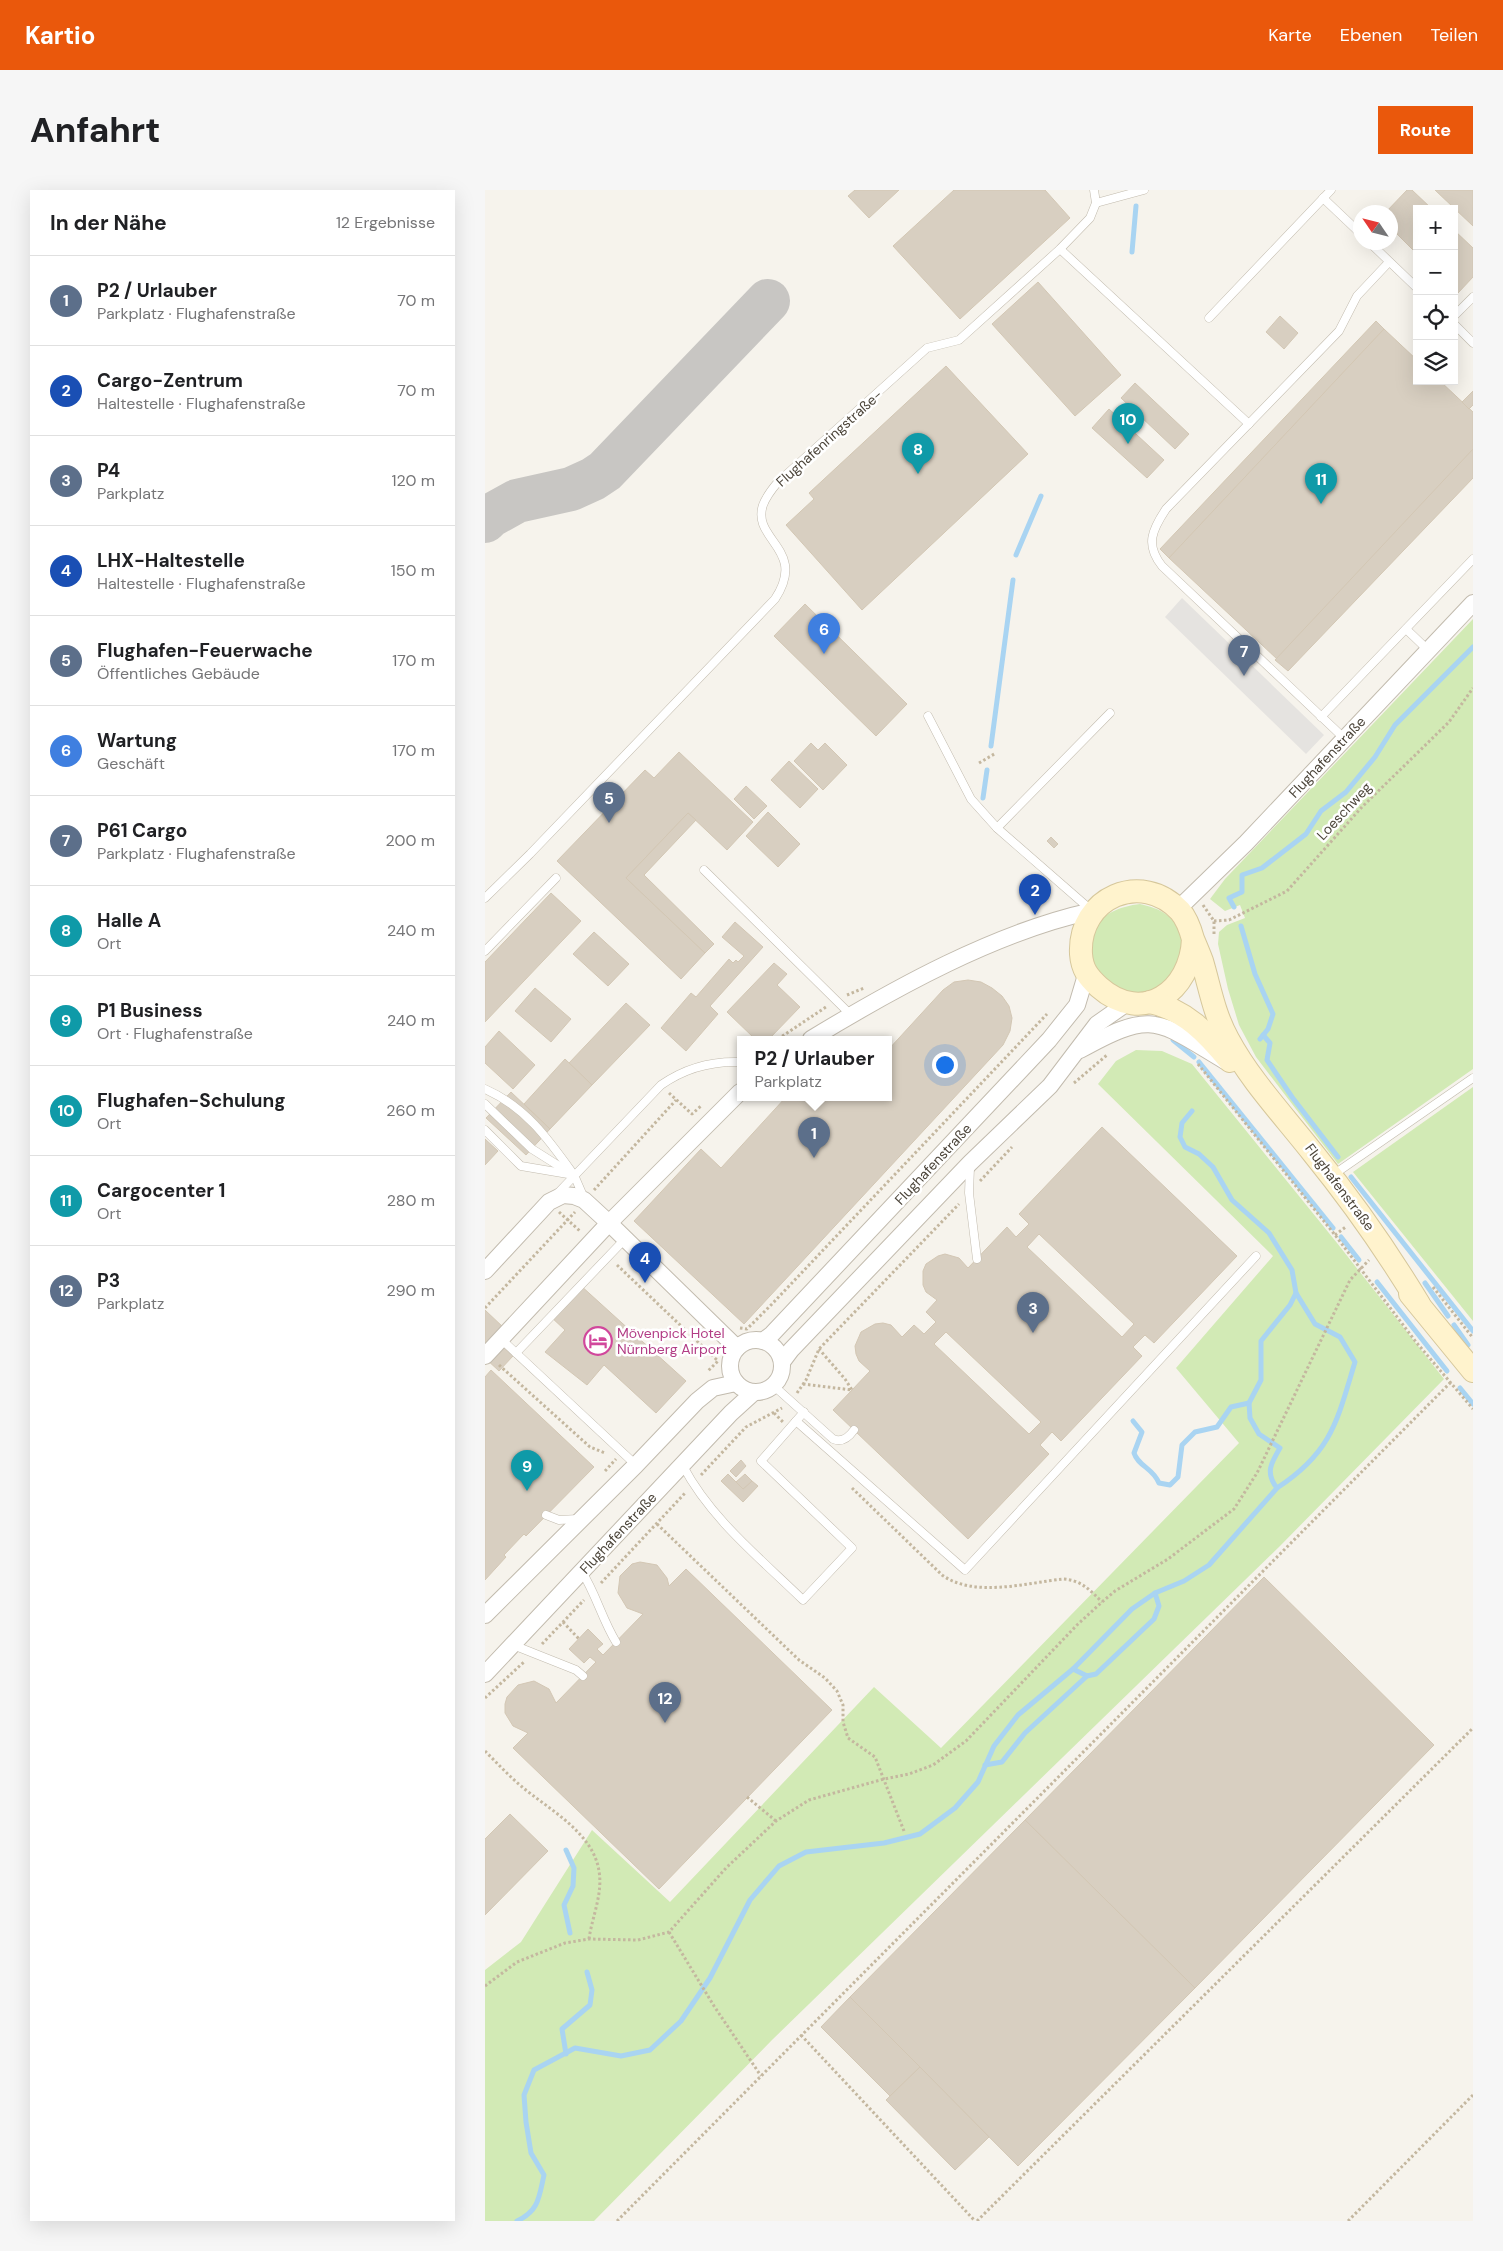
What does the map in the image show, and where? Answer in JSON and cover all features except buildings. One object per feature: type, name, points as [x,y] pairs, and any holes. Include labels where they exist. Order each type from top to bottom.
[{"type":"main road","name":"Flughafenstraße","points":[[1419,1304],[1368,1261],[1343,1229],[1312,1166],[1210,1038],[1191,1019],[1168,1007],[1151,1002],[1127,1002],[1107,994],[1086,975],[1081,955],[1081,944],[1085,928],[1093,911],[1101,903],[1115,896],[1137,892],[1186,902],[1188,923],[1203,940],[1202,960],[1214,1008],[1227,1038],[1252,1075],[1332,1176],[1384,1246],[1419,1304],[1473,1371]]},
{"type":"main road","points":[[1151,1002],[1170,992],[1181,980],[1203,940]]},
{"type":"street","name":"Flughafenstraße","points":[[1186,902],[1345,739],[1473,603]]},
{"type":"street","name":"Flughafenstraße","points":[[816,1036],[851,1015],[950,963],[1055,919],[1093,911]]},
{"type":"street","name":"Flughafenstraße","points":[[737,1348],[749,1341],[763,1341],[772,1334],[1049,1040],[1077,1005],[1086,975]]},
{"type":"street","name":"Flughafenstraße","points":[[485,1674],[731,1414],[753,1393],[761,1393],[774,1386],[781,1375],[783,1362],[791,1350],[970,1163],[1050,1086],[1073,1053],[1097,1024],[1127,1002]]},
{"type":"street","name":"Flughafenstraße","points":[[1073,1053],[1128,1026],[1153,1023],[1172,1029],[1233,1066]]},
{"type":"street","points":[[493,1348],[609,1223],[737,1095]]},
{"type":"street","points":[[485,1271],[549,1202],[563,1195],[585,1200],[737,1348],[731,1362],[732,1377],[736,1383],[753,1393]]},
{"type":"street","points":[[763,1341],[776,1348],[783,1362]]},
{"type":"street","points":[[485,1615],[580,1519],[632,1470],[697,1401],[713,1388],[736,1383]]},
{"type":"lane","points":[[1094,190],[1096,203],[1144,190]]},
{"type":"lane","points":[[1209,318],[1331,190]]},
{"type":"lane","points":[[1323,198],[1353,226]]},
{"type":"lane","name":"Flughafenringstraße-","points":[[485,898],[530,854],[775,599],[783,586],[786,574],[785,562],[767,531],[763,520],[762,507],[778,482],[927,348],[959,340],[1060,249],[1090,218],[1096,203]]},
{"type":"lane","points":[[1060,249],[1249,424]]},
{"type":"lane","points":[[1377,250],[1413,284]]},
{"type":"lane","points":[[1345,739],[1162,566],[1151,548],[1154,532],[1166,509],[1339,331],[1357,296],[1389,262]]},
{"type":"lane","points":[[1458,312],[1473,297]]},
{"type":"lane","points":[[1458,328],[1473,343]]},
{"type":"lane","points":[[1321,717],[1473,559]]},
{"type":"lane","points":[[1406,629],[1428,650]]},
{"type":"lane","points":[[997,828],[1110,713]]},
{"type":"lane","points":[[928,716],[971,799],[997,828],[1093,911]]},
{"type":"lane","points":[[704,870],[851,1015]]},
{"type":"lane","points":[[485,951],[556,878]]},
{"type":"lane","points":[[549,1202],[661,1085],[676,1074],[695,1067],[724,1062],[737,1062]]},
{"type":"lane","points":[[1332,1176],[1473,1078]]},
{"type":"lane","points":[[485,1089],[505,1098],[545,1134],[574,1176],[585,1200]]},
{"type":"lane","points":[[485,1104],[532,1149],[574,1176]]},
{"type":"lane","points":[[485,1130],[521,1166],[574,1176]]},
{"type":"lane","points":[[970,1163],[969,1193],[977,1259]]},
{"type":"lane","points":[[516,1353],[625,1239]]},
{"type":"lane","points":[[796,1421],[965,1570],[1256,1256]]},
{"type":"lane","points":[[493,1348],[516,1353],[632,1470]]},
{"type":"lane","points":[[774,1386],[837,1441],[849,1436],[854,1430]]},
{"type":"lane","points":[[683,1466],[693,1484],[714,1513],[803,1600],[852,1548],[761,1461],[804,1412]]},
{"type":"lane","points":[[546,1515],[559,1520],[580,1519]]},
{"type":"lane","points":[[582,1572],[593,1590],[604,1622],[615,1642]]},
{"type":"lane","points":[[513,1645],[576,1670],[583,1676]]},
{"type":"path","name":"Loeschweg","points":[[1214,921],[1229,920],[1259,907],[1287,891],[1362,807],[1449,722],[1473,688]]},
{"type":"path","points":[[979,764],[996,753]]},
{"type":"path","points":[[1186,902],[1206,908],[1214,921],[1203,940]]},
{"type":"path","points":[[705,1347],[729,1323],[737,1328],[747,1329],[1053,1008]]},
{"type":"path","points":[[1073,1084],[1111,1052]]},
{"type":"path","points":[[1193,1060],[1343,1229],[1368,1261],[1417,1342],[1473,1409]]},
{"type":"path","points":[[661,1085],[692,1114],[706,1101]]},
{"type":"path","points":[[485,1698],[533,1653],[667,1514],[745,1427],[774,1413],[792,1401],[803,1384],[819,1349],[1014,1145]]},
{"type":"path","points":[[549,1202],[592,1242]]},
{"type":"path","points":[[608,1257],[718,1361]]},
{"type":"path","points":[[485,1986],[517,1962],[565,1943],[589,1939],[638,1940],[669,1932],[726,1868],[775,1821],[809,1800],[884,1778],[909,1774],[933,1765],[966,1741],[1077,1625],[1115,1591],[1168,1560],[1234,1509],[1257,1473],[1277,1434],[1350,1280],[1368,1261]]},
{"type":"path","points":[[1430,1284],[1473,1338]]},
{"type":"path","points":[[493,1348],[498,1364],[590,1447],[632,1470]]},
{"type":"path","points":[[803,1384],[852,1390],[819,1349]]},
{"type":"path","points":[[617,2221],[1451,1382]]},
{"type":"path","points":[[651,1498],[667,1514]]},
{"type":"path","points":[[657,1524],[799,1660],[825,1678],[837,1691],[843,1704],[843,1722],[848,1738],[875,1757],[904,1831]]},
{"type":"path","points":[[563,1622],[579,1639]]},
{"type":"path","points":[[801,2035],[976,2221],[1473,1728]]},
{"type":"path","points":[[485,1751],[520,1785],[578,1832],[593,1853],[599,1871],[599,1894],[589,1939]]},
{"type":"path","points":[[747,1798],[775,1821]]},
{"type":"path","points":[[669,1932],[714,2006],[761,2076]]},
{"type":"path","points":[[1348,2221],[1473,2096]]},
{"type":"green space","points":[[1473,619],[1473,1069],[1338,1164],[1256,1057],[1239,1025],[1228,989],[1218,944],[1219,932],[1227,925],[1245,918],[1240,905],[1225,911],[1210,899],[1225,879]]},
{"type":"green space","points":[[1140,904],[1154,908],[1170,917],[1183,934],[1175,984],[1122,999],[1090,965],[1092,937],[1094,929],[1103,917],[1125,907]]},
{"type":"green space","points":[[1136,1050],[1162,1051],[1192,1064],[1444,1379],[1280,1546],[772,2040],[594,2221],[485,2221],[485,1970],[521,1942],[592,1830],[670,1902],[874,1687],[941,1748],[1239,1443],[1176,1368],[1273,1256],[1098,1084],[1116,1061]]},
{"type":"green space","points":[[1473,1087],[1473,1321],[1353,1172]]},
{"type":"shaded area","points":[[1182,598],[1324,735],[1306,754],[1165,617]]},
{"type":"waterway","points":[[1132,252],[1136,206]]},
{"type":"waterway","points":[[1016,555],[1041,496]]},
{"type":"waterway","points":[[991,746],[1013,580]]},
{"type":"waterway","points":[[1234,907],[1229,898],[1242,892],[1242,875],[1262,868],[1306,834],[1321,811],[1346,792],[1375,757],[1395,725],[1473,647]]},
{"type":"waterway","points":[[983,798],[987,770]]},
{"type":"waterway","points":[[1241,926],[1255,974],[1273,1014],[1268,1029],[1260,1039]]},
{"type":"waterway","points":[[1263,1035],[1270,1043],[1267,1060],[1292,1097],[1338,1157]]},
{"type":"waterway","points":[[1173,1040],[1194,1057]]},
{"type":"waterway","points":[[1199,1062],[1333,1228]]},
{"type":"waterway","points":[[517,2221],[530,2213],[534,2208],[539,2197],[544,2175],[531,2153],[526,2122],[524,2095],[534,2070],[575,2048],[621,2056],[650,2050],[681,2021],[710,1978],[750,1900],[779,1866],[806,1852],[884,1843],[920,1834],[955,1808],[978,1782],[994,1746],[1018,1715],[1073,1669],[1132,1609],[1155,1593],[1184,1581],[1209,1565],[1277,1488],[1273,1483],[1270,1473],[1274,1458],[1280,1448],[1259,1434],[1250,1418],[1249,1403],[1261,1380],[1261,1341],[1290,1305],[1296,1293],[1292,1270],[1269,1233],[1232,1200],[1213,1167],[1199,1154],[1185,1147],[1180,1137],[1182,1123],[1192,1111]]},
{"type":"waterway","points":[[1351,1177],[1473,1331]]},
{"type":"waterway","points":[[1341,1237],[1359,1260]]},
{"type":"waterway","points":[[1377,1282],[1447,1371]]},
{"type":"waterway","points":[[1425,1283],[1448,1316]]},
{"type":"waterway","points":[[1277,1488],[1310,1461],[1330,1434],[1343,1402],[1355,1362],[1340,1337],[1315,1324],[1296,1293]]},
{"type":"waterway","points":[[1454,1325],[1468,1345]]},
{"type":"waterway","points":[[1460,1388],[1473,1404]]},
{"type":"waterway","points":[[1133,1421],[1142,1432],[1134,1453],[1136,1457],[1159,1483],[1170,1485],[1178,1477],[1182,1445],[1195,1432],[1217,1427],[1231,1407],[1249,1403]]},
{"type":"waterway","points":[[1073,1669],[1087,1676],[1096,1674],[1154,1619],[1159,1606],[1155,1593]]},
{"type":"waterway","points":[[985,1765],[1002,1762],[1025,1733],[1087,1676]]},
{"type":"waterway","points":[[566,1850],[574,1868],[573,1886],[564,1905],[570,1933]]},
{"type":"waterway","points":[[566,2054],[562,2029],[590,2005],[592,1990],[587,1972]]},
{"type":"taxiway","points":[[485,521],[490,516],[517,501],[571,489],[605,471],[768,301]]},
{"type":"place","name":"Flughafen-Schulung","points":[[1128,444]]},
{"type":"place","name":"Halle A","points":[[918,474]]},
{"type":"place","name":"Cargocenter 1","points":[[1321,504]]},
{"type":"place","name":"Wartung","points":[[824,654]]},
{"type":"place","name":"P61 Cargo","points":[[1244,676]]},
{"type":"place","name":"Flughafen-Feuerwache","points":[[609,823]]},
{"type":"place","name":"Cargo-Zentrum","points":[[1035,915]]},
{"type":"place","name":"P2 / Urlauber","points":[[814,1158]]},
{"type":"place","name":"LHX-Haltestelle","points":[[645,1283]]},
{"type":"place","name":"P4","points":[[1033,1333]]},
{"type":"place","name":"Mövenpick Hotel Nürnberg Airport","points":[[598,1341]]},
{"type":"place","name":"P1 Business","points":[[527,1491]]},
{"type":"place","name":"P3","points":[[665,1723]]}]
